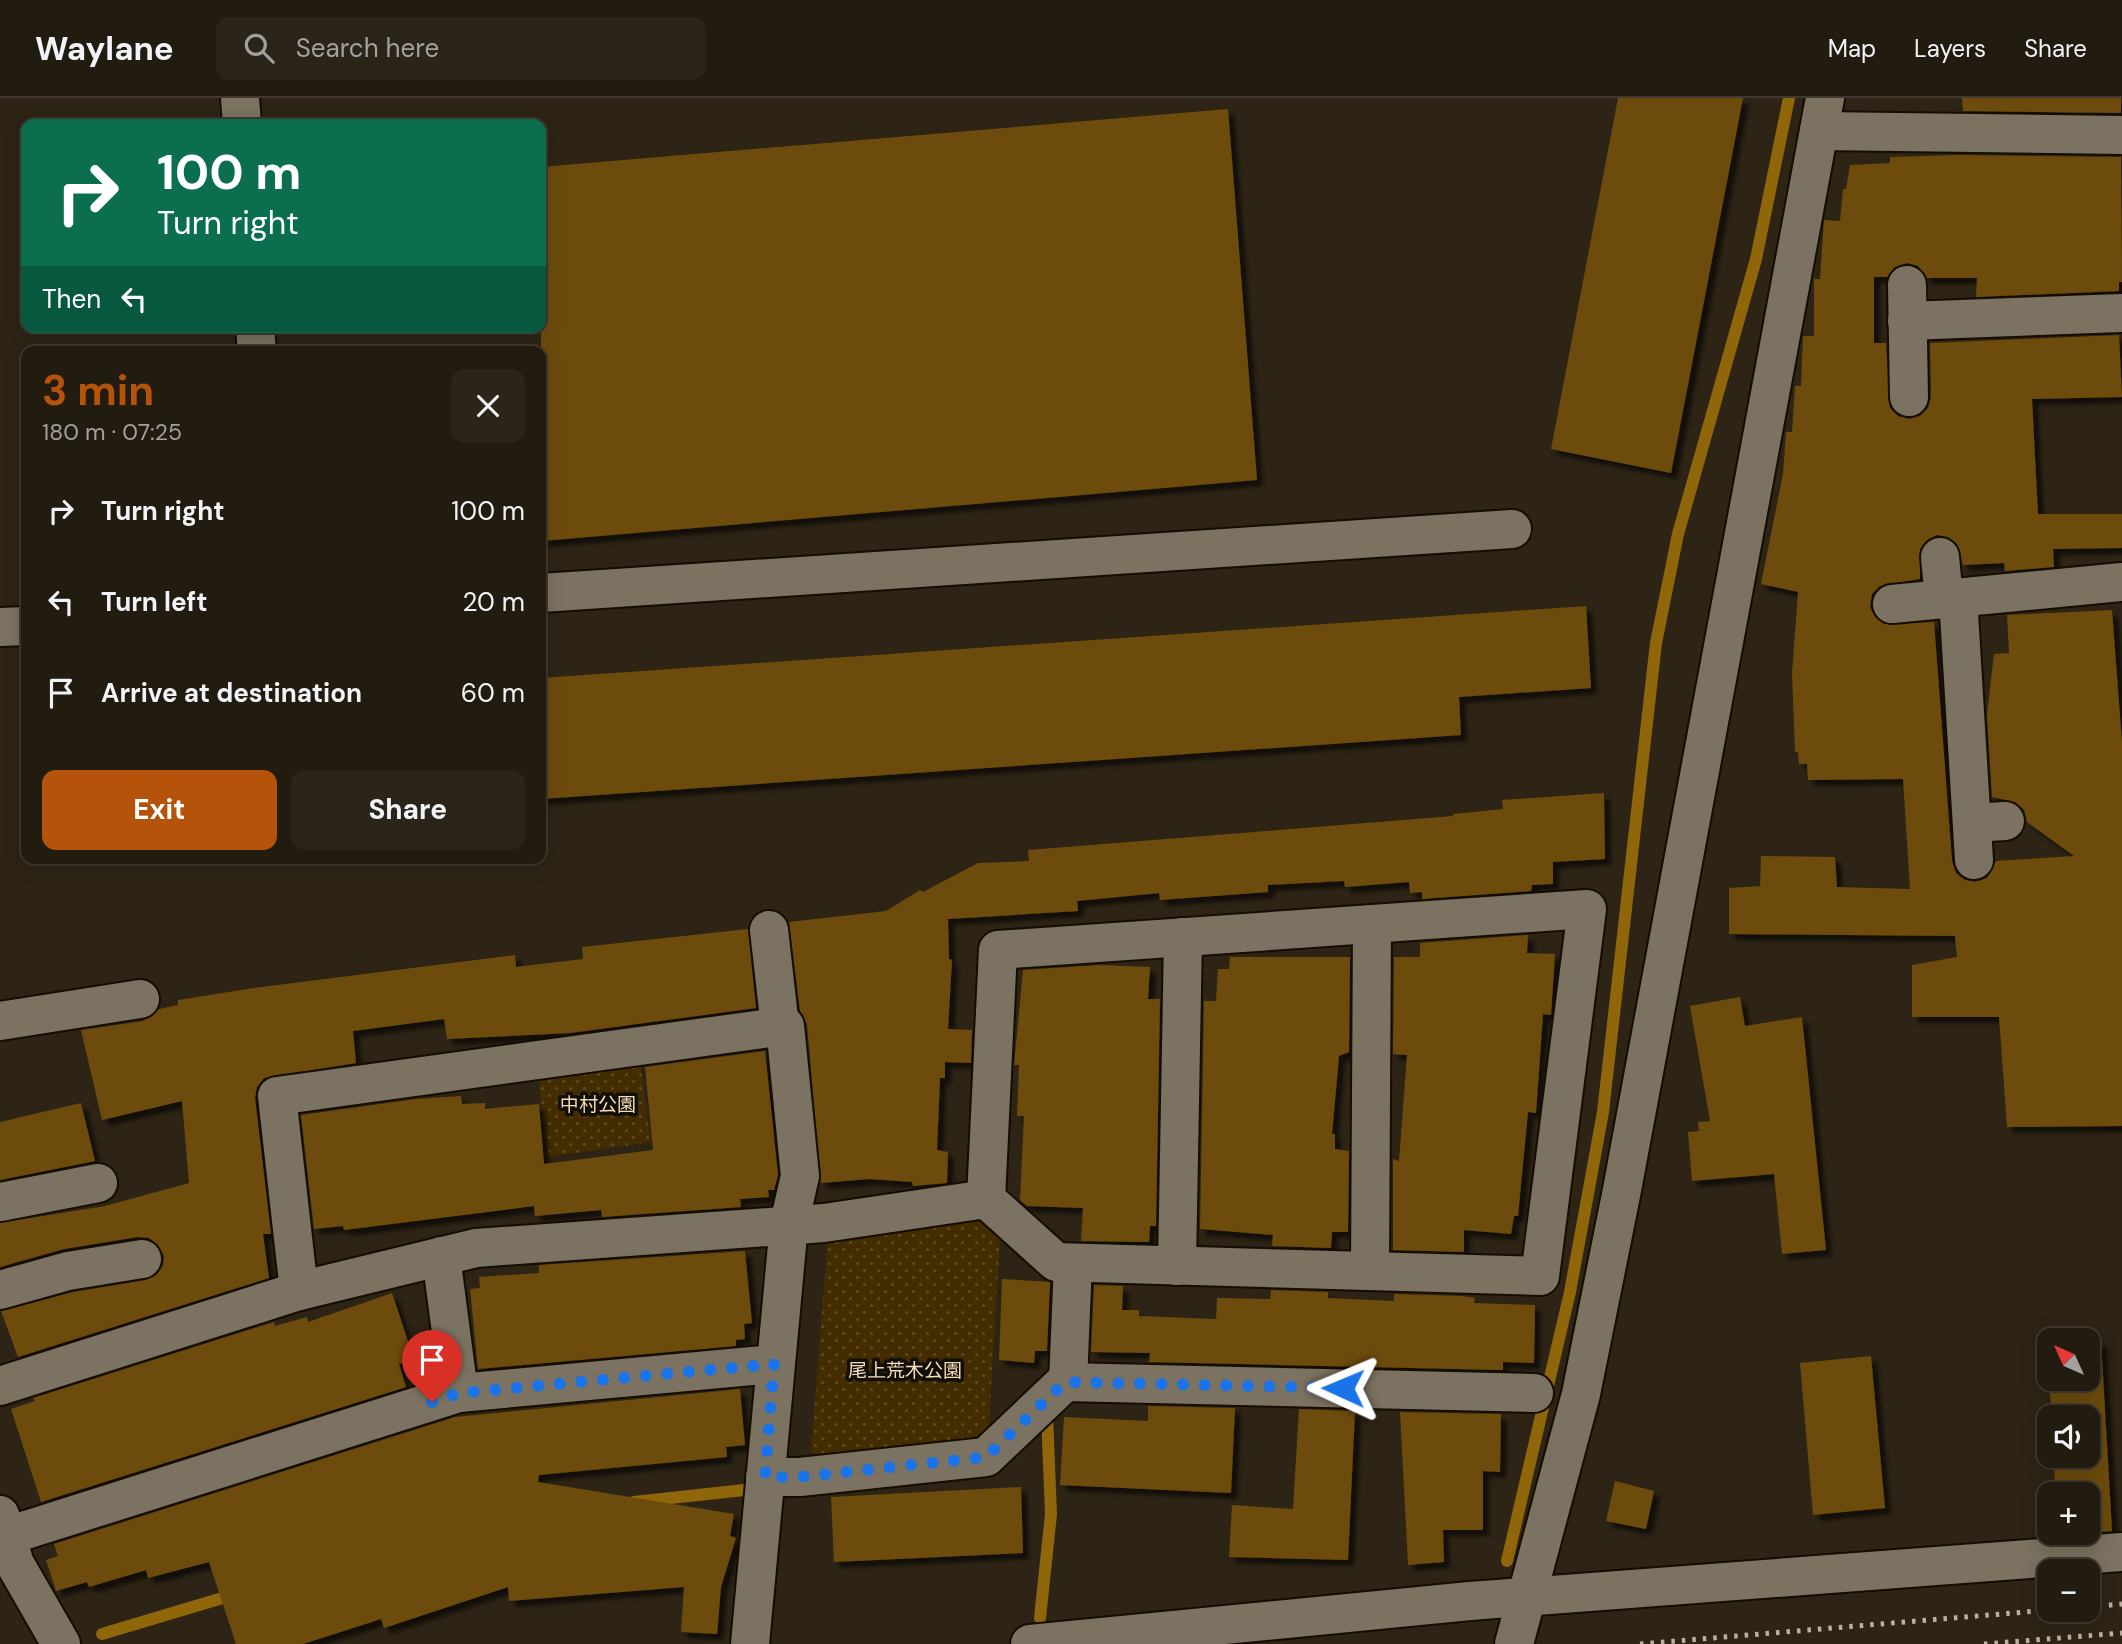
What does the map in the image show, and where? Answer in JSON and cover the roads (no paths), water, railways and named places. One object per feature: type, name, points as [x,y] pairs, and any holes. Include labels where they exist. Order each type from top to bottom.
[{"type":"street","points":[[240,98],[242,119]]},
{"type":"street","points":[[1514,1644],[1581,1394],[1622,1190],[1822,115],[2122,135]]},
{"type":"street","points":[[1909,397],[1907,303],[2122,313]]},
{"type":"street","points":[[546,593],[1512,529]]},
{"type":"street","points":[[1940,557],[1951,598],[1989,822],[1974,860]]},
{"type":"street","points":[[1892,604],[2122,582]]},
{"type":"street","points":[[0,627],[21,626]]},
{"type":"street","points":[[1587,909],[1540,1276],[1056,1262],[985,1199],[998,950],[1587,909]]},
{"type":"street","points":[[1370,1271],[1372,924]]},
{"type":"street","points":[[769,930],[780,1027]]},
{"type":"street","points":[[1177,1266],[1182,937]]},
{"type":"street","points":[[0,1021],[140,999]]},
{"type":"street","points":[[299,1291],[277,1096],[785,1026],[800,1176],[789,1224],[774,1364],[750,1644]]},
{"type":"street","points":[[0,1202],[98,1183]]},
{"type":"street","points":[[0,1385],[299,1291],[476,1248],[824,1223],[985,1199]]},
{"type":"street","points":[[441,1256],[459,1393]]},
{"type":"street","points":[[0,1290],[68,1271],[142,1259]]},
{"type":"street","points":[[1069,1382],[1073,1263]]},
{"type":"street","points":[[61,1644],[15,1564],[3,1526],[459,1393],[774,1364]]},
{"type":"street","points":[[765,1477],[800,1477],[986,1457],[1069,1382],[1534,1393]]},
{"type":"street","points":[[1030,1644],[1529,1596],[2122,1552]]},
{"type":"waterway","points":[[1507,1561],[1570,1292],[1603,1112],[1656,643],[1678,534],[1756,259],[1789,98]]},
{"type":"waterway","points":[[1040,1618],[1051,1514],[1047,1415]]},
{"type":"waterway","points":[[634,1502],[744,1490]]},
{"type":"waterway","points":[[102,1634],[236,1594]]},
{"type":"railway","points":[[2100,1606],[2122,1604]]},
{"type":"railway","points":[[1640,1644],[2037,1611]]},
{"type":"railway","points":[[1984,1644],[2122,1633]]},
{"type":"park label","name":"中村公園","points":[[598,1104]]},
{"type":"park label","name":"尾上荒木公園","points":[[905,1370]]}]
